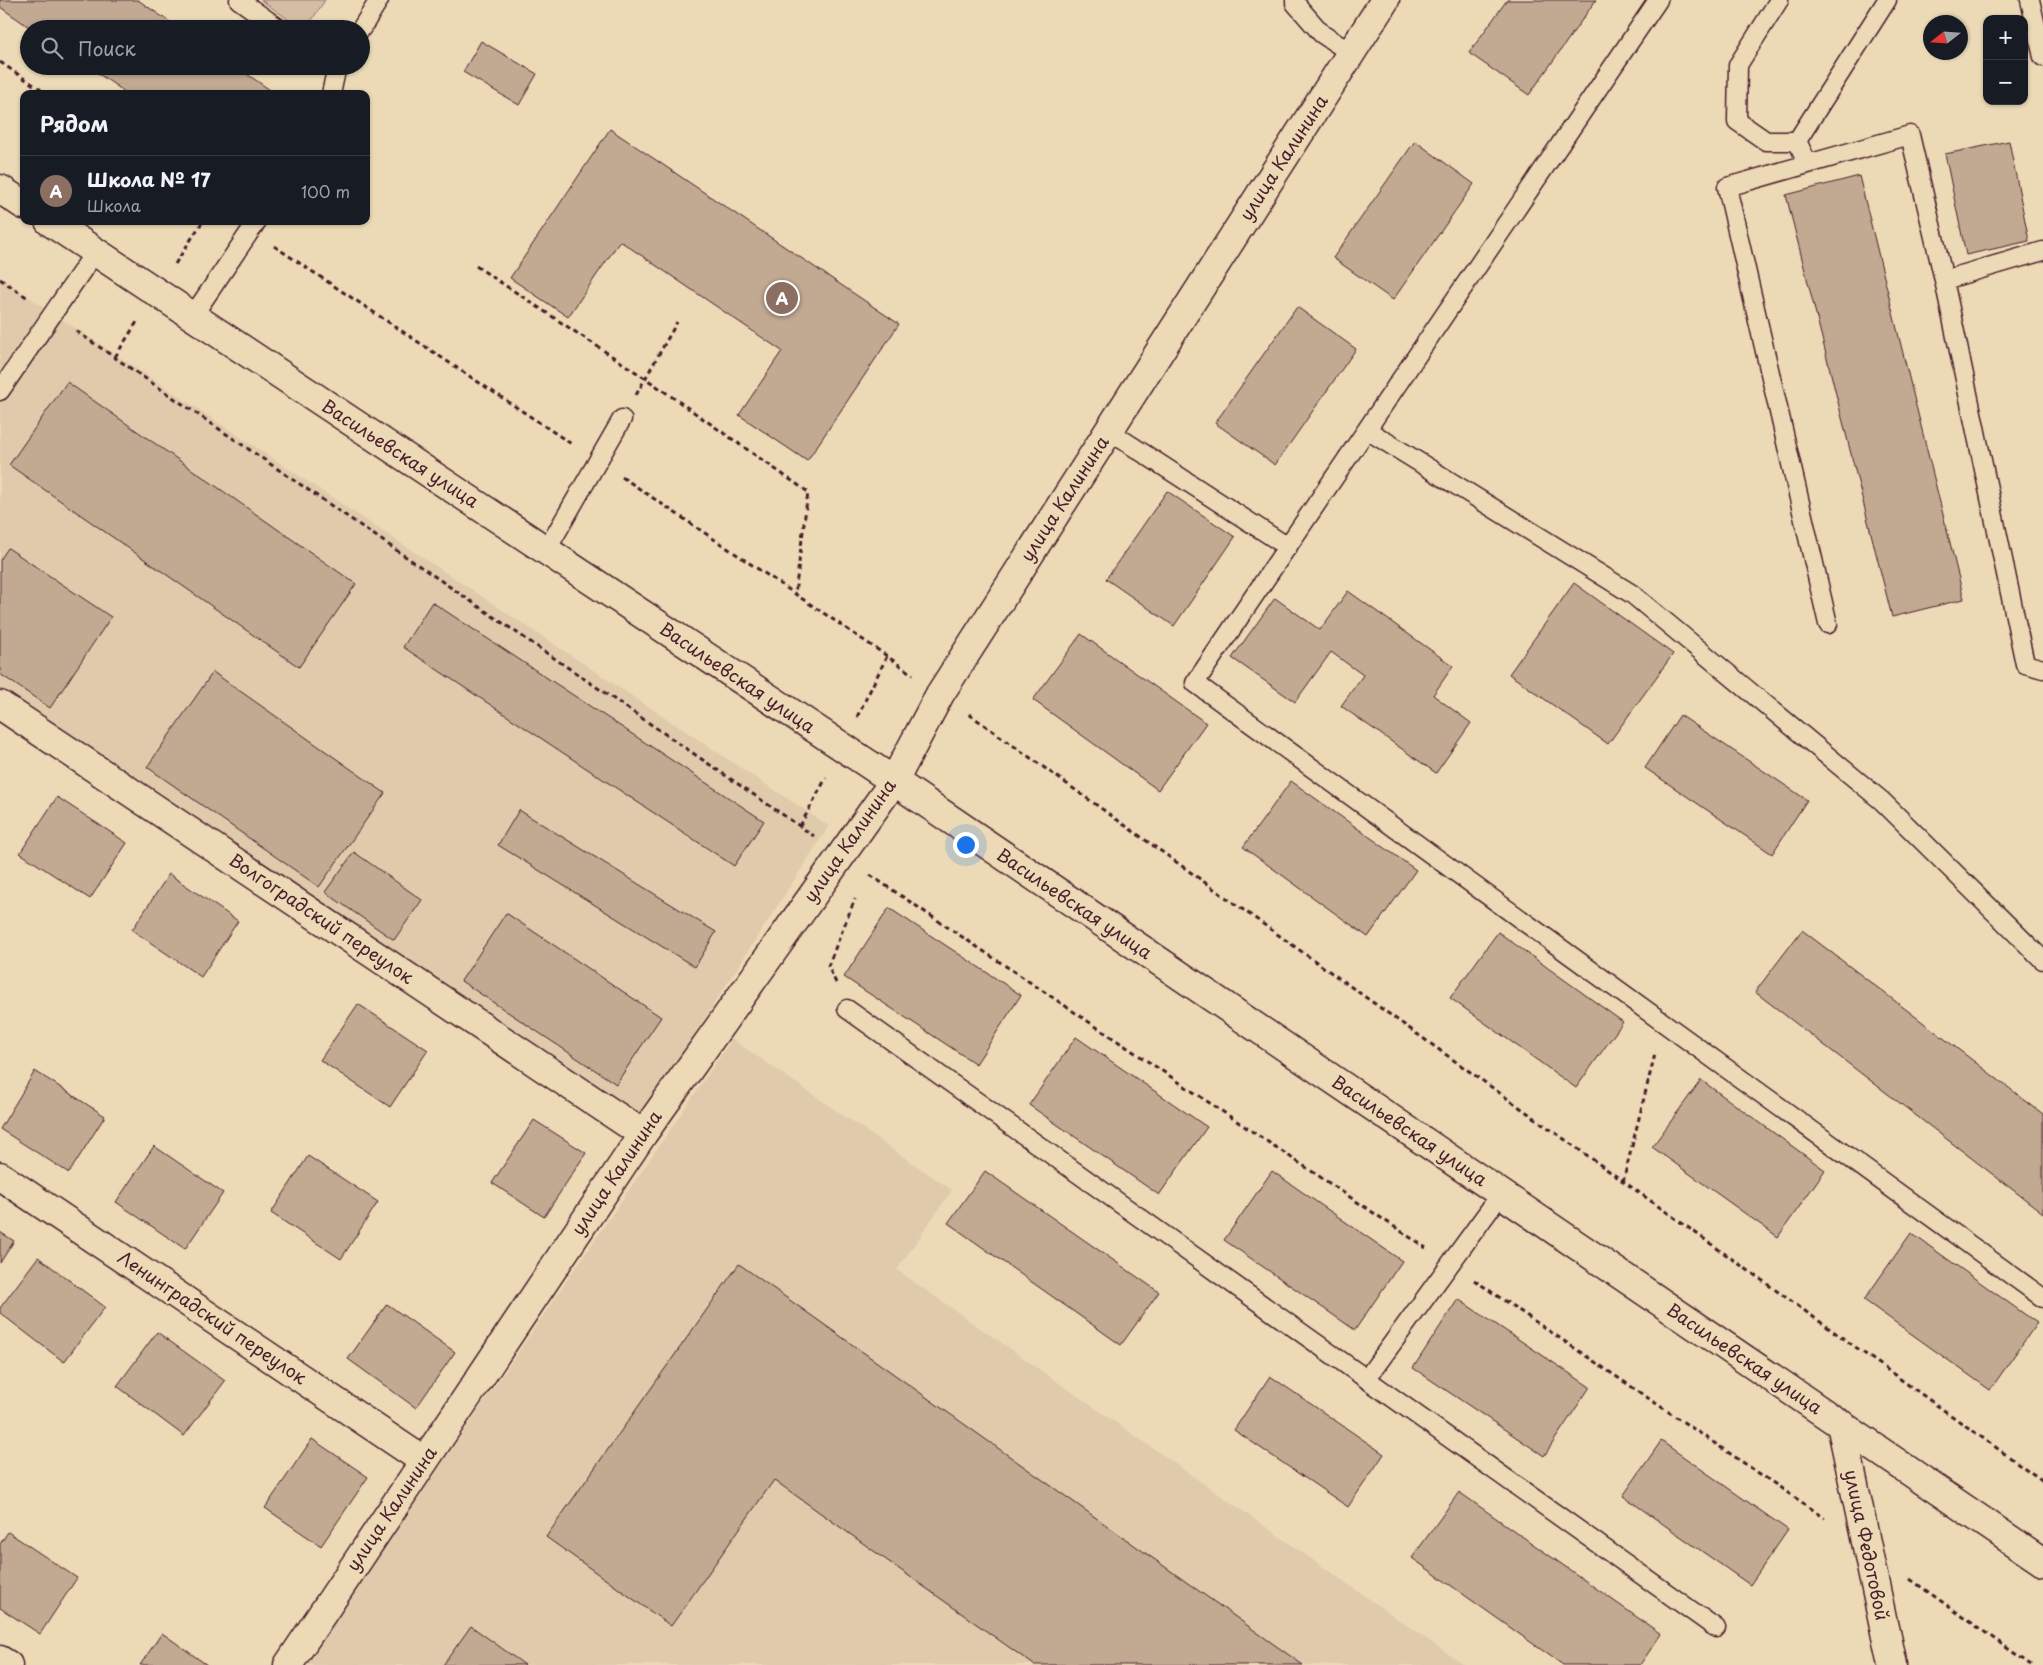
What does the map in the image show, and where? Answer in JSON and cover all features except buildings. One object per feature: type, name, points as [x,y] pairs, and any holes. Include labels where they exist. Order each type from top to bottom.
[{"type":"street","name":"улица Калинина","points":[[288,1665],[643,1134],[894,781],[940,694],[1385,0]]},
{"type":"street","points":[[0,189],[20,202]]},
{"type":"street","name":"Васильевская улица","points":[[55,225],[894,781],[2043,1562]]},
{"type":"street","name":"Волгоградский переулок","points":[[0,705],[643,1134]]},
{"type":"street","name":"Ленинградский переулок","points":[[0,1176],[424,1461]]},
{"type":"street","name":"улица Федотовой","points":[[1841,1424],[1892,1665]]},
{"type":"street","points":[[0,1660],[8,1665]]},
{"type":"lane","points":[[239,0],[267,20]]},
{"type":"lane","points":[[367,20],[379,0]]},
{"type":"lane","points":[[1295,0],[1295,3],[1322,34],[1351,53]]},
{"type":"lane","points":[[1658,0],[1195,683],[2043,1298]]},
{"type":"lane","points":[[1779,0],[1738,65],[1737,121],[1766,141],[1797,141]]},
{"type":"lane","points":[[1797,141],[1887,0]]},
{"type":"lane","points":[[2030,0],[2043,57]]},
{"type":"lane","points":[[332,90],[334,75]]},
{"type":"lane","points":[[1828,624],[1726,187],[1910,135],[1944,280],[2025,664],[2043,669]]},
{"type":"lane","points":[[1797,141],[1808,164]]},
{"type":"lane","points":[[192,317],[254,226]]},
{"type":"lane","points":[[1944,280],[2043,251]]},
{"type":"lane","points":[[0,390],[95,252]]},
{"type":"lane","points":[[546,551],[622,419]]},
{"type":"lane","points":[[1367,430],[1632,594],[1882,801],[2043,960]]},
{"type":"lane","points":[[1109,431],[1288,547]]},
{"type":"lane","points":[[847,1009],[1716,1628]]},
{"type":"lane","points":[[1367,1378],[1501,1194]]},
{"type":"path","points":[[0,62],[41,90]]},
{"type":"path","points":[[254,226],[887,656],[2043,1481]]},
{"type":"path","points":[[476,266],[646,378],[808,492],[795,594]]},
{"type":"path","points":[[0,279],[800,826],[841,856]]},
{"type":"path","points":[[622,419],[678,322]]},
{"type":"path","points":[[800,826],[842,748],[887,656]]},
{"type":"path","points":[[847,1009],[828,966],[856,898]]},
{"type":"path","points":[[1624,1182],[1663,1023]]},
{"type":"shaded area","points":[[261,0],[325,0],[312,20],[289,20]]},
{"type":"shaded area","points":[[0,278],[829,826],[641,1117],[0,689]]},
{"type":"shaded area","points":[[732,1039],[952,1190],[897,1270],[1464,1665],[304,1665]]},
{"type":"place","name":"Школа № 17","points":[[782,298]]}]
